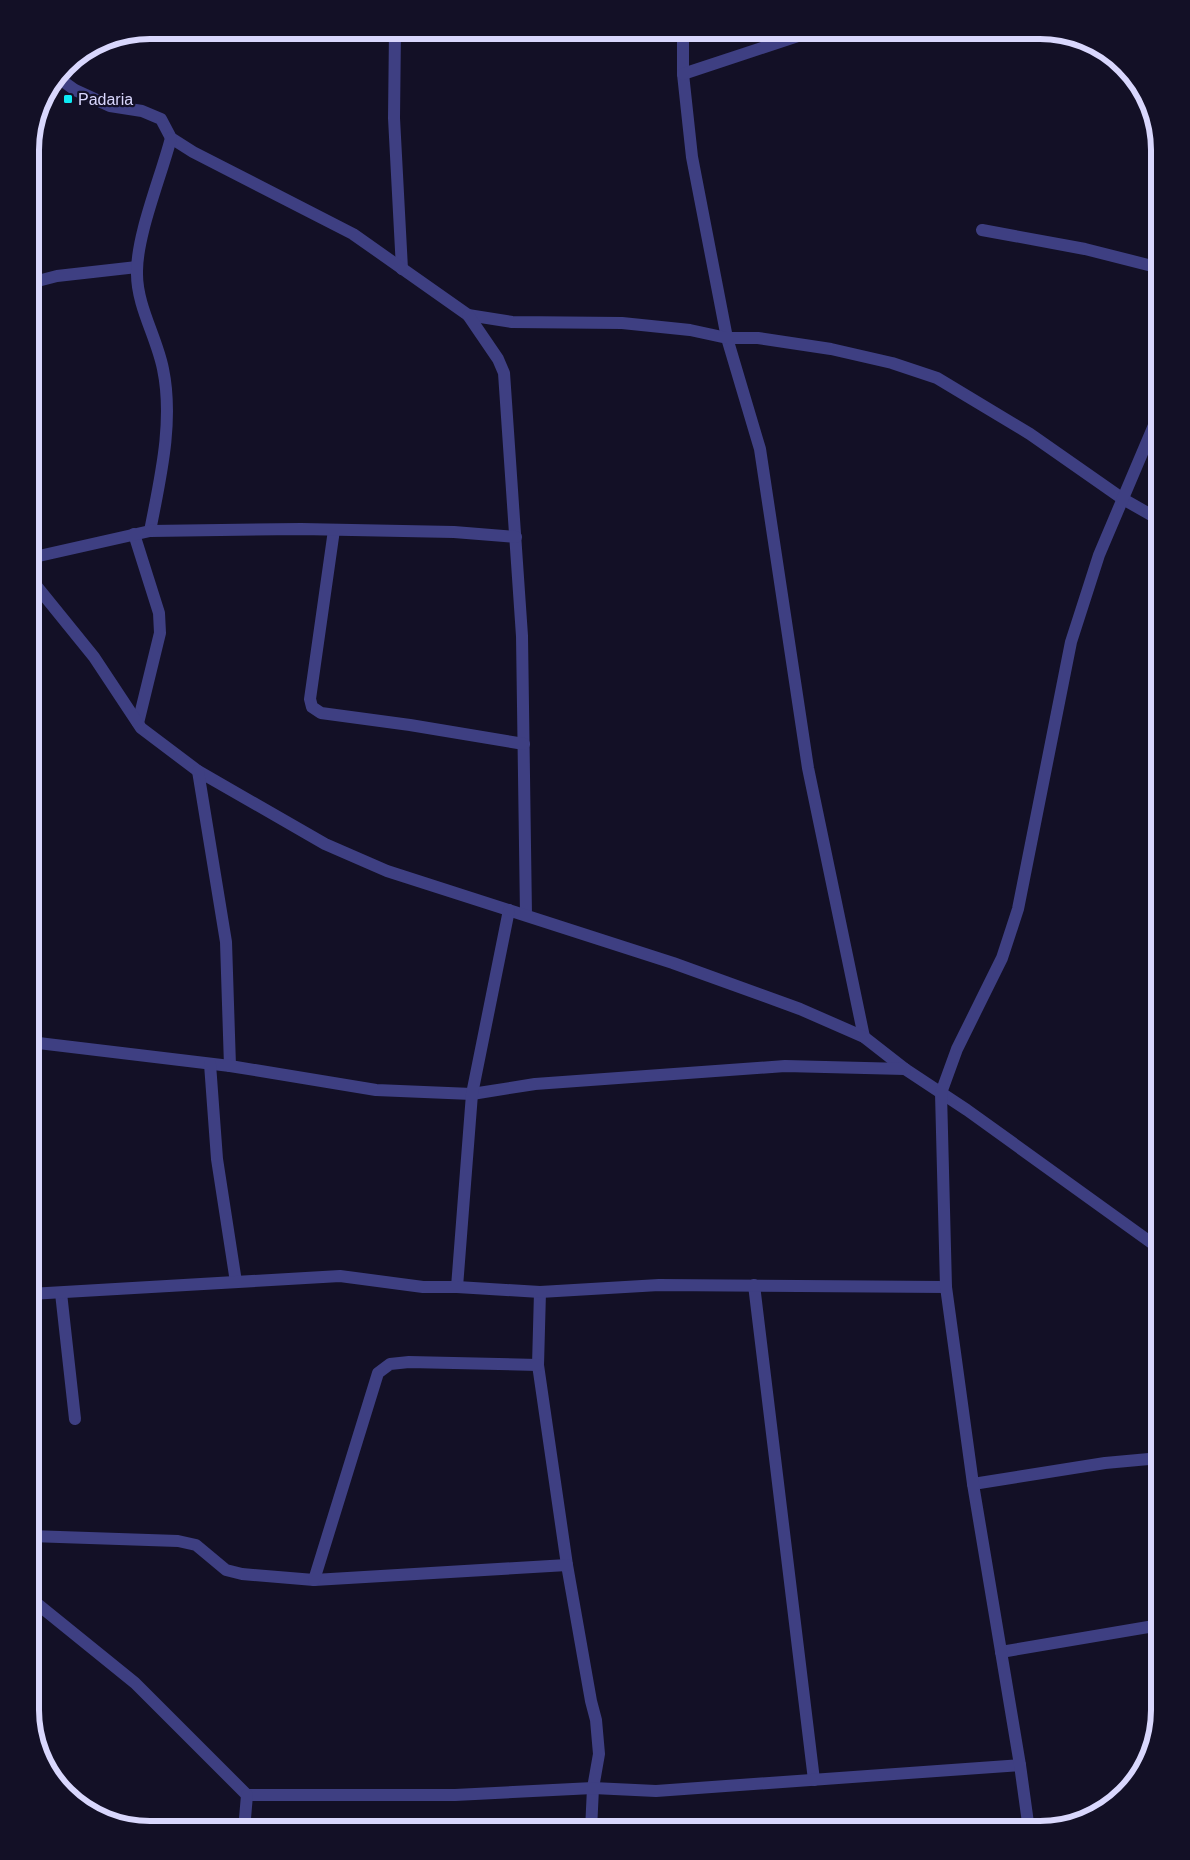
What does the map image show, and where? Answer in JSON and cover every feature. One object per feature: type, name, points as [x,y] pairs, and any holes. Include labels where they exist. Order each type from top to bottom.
[{"type":"street","points":[[395,39],[394,118],[402,268]]},
{"type":"street","points":[[683,39],[683,74],[692,157],[727,338],[760,449],[808,768],[864,1037]]},
{"type":"street","points":[[683,74],[789,39]]},
{"type":"street","points":[[63,81],[75,90],[110,106],[142,111],[160,119],[171,138],[262,189],[353,234],[468,315],[498,360],[504,373],[522,636],[526,915]]},
{"type":"street","points":[[150,531],[164,450],[166,391],[159,352],[138,294],[137,267],[143,235],[171,138]]},
{"type":"street","points":[[982,230],[1085,249],[1151,266]]},
{"type":"street","points":[[39,281],[57,276],[137,267]]},
{"type":"street","points":[[468,315],[512,322],[622,322],[690,330],[727,338],[758,338],[830,348],[892,363],[937,378],[1030,434],[1123,499],[1151,515]]},
{"type":"street","points":[[1028,1821],[972,1484],[946,1287],[941,1093],[957,1049],[1002,958],[1018,909],[1071,642],[1099,555],[1151,432]]},
{"type":"street","points":[[334,530],[310,699],[312,706],[321,713],[524,744]]},
{"type":"street","points":[[39,556],[150,531],[334,530],[454,532],[516,537]]},
{"type":"street","points":[[134,534],[159,613],[160,633],[138,723]]},
{"type":"street","points":[[39,589],[94,657],[141,728],[198,771],[325,844],[387,871],[673,963],[800,1009],[864,1037],[905,1069],[1151,1243]]},
{"type":"street","points":[[198,771],[226,942],[230,1066]]},
{"type":"street","points":[[457,1287],[472,1094],[509,910]]},
{"type":"street","points":[[39,1043],[230,1066],[376,1090],[472,1094],[535,1084],[785,1066],[905,1069]]},
{"type":"street","points":[[210,1064],[218,1159],[236,1282]]},
{"type":"street","points":[[39,1294],[340,1276],[423,1287],[540,1292],[659,1285],[946,1287]]},
{"type":"street","points":[[754,1285],[814,1780]]},
{"type":"street","points":[[540,1292],[538,1365],[567,1565],[596,1720],[599,1754],[592,1788],[591,1821]]},
{"type":"street","points":[[61,1293],[75,1419]]},
{"type":"street","points":[[314,1580],[378,1373],[390,1364],[409,1362],[538,1365]]},
{"type":"street","points":[[972,1484],[1105,1463],[1151,1459]]},
{"type":"street","points":[[39,1536],[178,1541],[196,1545],[226,1570],[242,1574],[314,1580],[567,1565]]},
{"type":"street","points":[[39,1607],[135,1682],[247,1795],[455,1795],[592,1788],[656,1791],[1020,1765]]},
{"type":"street","points":[[1000,1652],[1151,1627]]},
{"type":"street","points":[[245,1821],[247,1795]]},
{"type":"place","name":"Padaria","points":[[68,99]]}]
